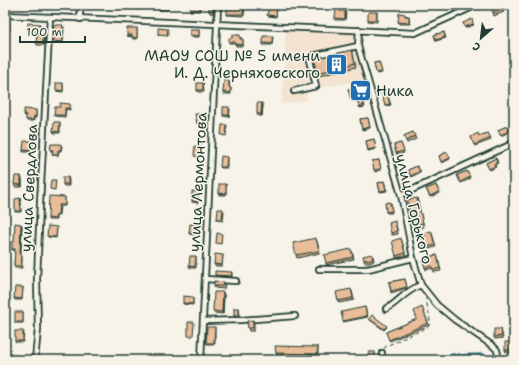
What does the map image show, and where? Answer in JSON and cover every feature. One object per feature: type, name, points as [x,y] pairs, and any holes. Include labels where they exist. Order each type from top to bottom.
[{"type":"street","points":[[80,5],[80,19]]},
{"type":"street","name":"улица Лермонтова","points":[[201,360],[218,5]]},
{"type":"street","points":[[5,15],[415,33],[477,5]]},
{"type":"street","name":"улица Свердлова","points":[[35,360],[38,328],[37,279],[40,203],[50,17]]},
{"type":"street","name":"улица Горького","points":[[359,30],[358,46],[401,195],[413,258],[421,285],[437,305],[455,320],[493,346],[499,360]]},
{"type":"street","points":[[294,91],[316,86],[310,60],[312,56],[358,46]]},
{"type":"street","points":[[401,195],[514,143]]},
{"type":"street","points":[[319,269],[368,269],[413,258]]},
{"type":"street","points":[[205,279],[236,281]]},
{"type":"street","points":[[386,309],[394,305],[402,296],[413,288],[421,285]]},
{"type":"street","points":[[203,321],[295,316]]},
{"type":"street","points":[[382,354],[382,360]]},
{"type":"path","points":[[382,354],[386,346],[424,329],[430,324],[425,291]]},
{"type":"shaded area","points":[[286,29],[355,32],[364,80],[323,87],[307,92],[307,100],[282,104]]},
{"type":"water","points":[[453,353],[456,355],[459,353],[461,355],[483,353],[487,360],[442,360],[443,356],[448,357]]},
{"type":"building","points":[[158,5],[168,5],[168,9],[158,9]]},
{"type":"building","points":[[190,5],[200,5],[200,10],[190,10]]},
{"type":"building","points":[[210,5],[213,5],[213,11],[209,11]]},
{"type":"building","points":[[227,5],[244,5],[243,14],[227,14]]},
{"type":"building","points":[[500,5],[503,10],[493,13],[492,8]]},
{"type":"building","points":[[269,6],[277,7],[276,16],[267,15]]},
{"type":"building","points":[[336,7],[340,8],[340,11],[345,11],[345,19],[335,18]]},
{"type":"building","points":[[368,12],[377,12],[376,20],[368,20]]},
{"type":"building","points":[[399,13],[409,16],[409,23],[398,22]]},
{"type":"building","points":[[472,19],[473,24],[465,27],[463,23]]},
{"type":"building","points":[[5,22],[10,22],[10,30],[5,30]]},
{"type":"building","points":[[28,23],[40,24],[40,33],[28,32]]},
{"type":"building","points":[[54,25],[63,25],[62,42],[53,41]]},
{"type":"building","points":[[127,28],[137,28],[137,38],[132,37],[132,35],[127,35]]},
{"type":"building","points":[[158,28],[168,29],[167,35],[158,34]]},
{"type":"building","points":[[190,30],[199,30],[199,36],[190,35]]},
{"type":"building","points":[[444,32],[445,37],[436,40],[434,35]]},
{"type":"building","points":[[37,35],[43,35],[43,43],[36,42]]},
{"type":"building","points":[[232,35],[240,35],[240,39],[243,39],[243,45],[235,44],[235,42],[229,42],[229,38],[232,38]]},
{"type":"building","points":[[263,36],[273,36],[272,44],[263,43]]},
{"type":"building","name":"МАОУ СОШ № 5 имени И. Д. Черняховского","points":[[352,50],[355,63],[318,73],[314,59]]},
{"type":"building","points":[[379,62],[382,72],[376,73],[374,63]]},
{"type":"building","points":[[224,80],[229,81],[229,87],[231,88],[230,93],[223,92]]},
{"type":"building","points":[[56,83],[63,83],[63,91],[56,90]]},
{"type":"building","points":[[197,83],[203,83],[203,90],[197,90]]},
{"type":"building","points":[[360,86],[364,105],[359,107],[357,98],[351,100],[348,89]]},
{"type":"building","points":[[387,93],[390,104],[385,105],[382,94]]},
{"type":"building","points":[[60,103],[70,104],[70,108],[65,108],[65,115],[54,115],[55,107],[60,107]]},
{"type":"building","points":[[257,103],[262,103],[261,114],[257,114]]},
{"type":"building","points":[[223,107],[229,107],[229,115],[223,115]]},
{"type":"building","points":[[24,109],[36,110],[36,117],[34,116],[33,120],[26,120]]},
{"type":"building","points":[[195,114],[202,114],[201,124],[197,124]]},
{"type":"building","points":[[368,118],[370,127],[362,129],[360,119]]},
{"type":"building","points":[[54,122],[60,122],[59,132],[53,131]]},
{"type":"building","points":[[222,125],[227,125],[226,136],[221,135]]},
{"type":"building","points":[[507,126],[509,131],[500,135],[498,130]]},
{"type":"building","points":[[413,132],[415,136],[406,141],[404,136]]},
{"type":"building","points":[[478,133],[479,136],[488,133],[491,138],[474,145],[471,137]]},
{"type":"building","points":[[374,139],[376,148],[368,150],[366,141]]},
{"type":"building","points":[[24,141],[33,141],[32,151],[23,150]]},
{"type":"building","points":[[401,143],[404,151],[396,153],[394,145]]},
{"type":"building","points":[[51,144],[61,144],[61,150],[58,150],[58,154],[52,154],[53,150],[50,150]]},
{"type":"building","points":[[195,146],[201,147],[200,157],[194,156]]},
{"type":"building","points":[[447,152],[450,158],[441,162],[439,156]]},
{"type":"building","points":[[221,156],[227,157],[226,167],[220,167]]},
{"type":"building","points":[[496,158],[497,162],[494,164],[495,166],[489,169],[486,163]]},
{"type":"building","points":[[379,160],[381,169],[374,170],[372,161]]},
{"type":"building","points":[[417,166],[420,171],[411,176],[408,170]]},
{"type":"building","points":[[467,171],[470,177],[460,182],[457,175]]},
{"type":"building","points":[[15,176],[21,176],[21,185],[14,184]]},
{"type":"building","points":[[63,177],[68,177],[68,184],[63,184]]},
{"type":"building","points":[[51,180],[56,180],[55,190],[50,189]]},
{"type":"building","points":[[384,181],[386,190],[380,191],[378,183]]},
{"type":"building","points":[[219,184],[226,184],[226,194],[219,193]]},
{"type":"building","points":[[436,185],[439,192],[430,196],[426,189]]},
{"type":"building","points":[[192,191],[198,192],[198,201],[192,201]]},
{"type":"building","points":[[49,196],[65,197],[65,205],[59,205],[58,214],[56,215],[55,219],[48,218]]},
{"type":"building","points":[[20,198],[21,211],[15,211],[15,199]]},
{"type":"building","points":[[417,198],[423,223],[413,225],[407,200]]},
{"type":"building","points":[[390,202],[392,211],[386,212],[385,203]]},
{"type":"building","points":[[218,209],[223,209],[222,219],[217,219]]},
{"type":"building","points":[[395,221],[397,231],[391,233],[389,223]]},
{"type":"building","points":[[15,223],[21,224],[21,266],[14,266],[15,249],[12,249],[12,242],[14,242]]},
{"type":"building","points":[[190,224],[198,225],[197,234],[189,233]]},
{"type":"building","points":[[48,226],[57,227],[56,237],[47,236]]},
{"type":"building","points":[[431,231],[435,245],[427,247],[427,244],[421,245],[419,237],[425,236],[424,233]]},
{"type":"building","points":[[217,233],[222,234],[221,244],[216,243]]},
{"type":"building","points":[[316,238],[319,251],[296,255],[293,243]]},
{"type":"building","points":[[401,238],[405,253],[396,256],[392,241]]},
{"type":"building","points":[[351,249],[353,257],[326,263],[324,255]]},
{"type":"building","points":[[215,254],[223,255],[222,265],[214,264]]},
{"type":"building","points":[[372,254],[373,259],[364,260],[363,256]]},
{"type":"building","points":[[437,255],[440,268],[433,270],[432,266],[425,268],[423,261],[432,258],[431,256]]},
{"type":"building","points":[[190,256],[196,256],[195,267],[189,266]]},
{"type":"building","points":[[215,271],[232,272],[231,276],[215,275]]},
{"type":"building","points":[[405,279],[407,287],[391,291],[389,282]]},
{"type":"building","points":[[214,281],[224,282],[223,286],[214,286]]},
{"type":"building","points":[[15,287],[23,287],[22,299],[14,298]]},
{"type":"building","points":[[351,289],[353,298],[338,301],[336,292]]},
{"type":"building","points":[[214,292],[223,292],[222,312],[213,311]]},
{"type":"building","points":[[183,296],[193,297],[193,304],[183,303]]},
{"type":"building","points":[[365,307],[367,316],[343,321],[341,312]]},
{"type":"building","points":[[422,307],[428,323],[389,340],[386,332],[417,319],[414,311]]},
{"type":"building","points":[[234,308],[239,308],[239,315],[234,315]]},
{"type":"building","points":[[15,312],[23,312],[23,322],[15,322]]},
{"type":"building","points":[[372,315],[387,326],[384,329],[369,319]]},
{"type":"building","points":[[253,320],[253,328],[248,328],[247,321]]},
{"type":"building","points":[[188,322],[194,322],[193,336],[188,336]]},
{"type":"building","points":[[207,327],[215,327],[214,343],[206,343]]},
{"type":"building","points":[[494,329],[501,329],[502,336],[494,337]]},
{"type":"building","points":[[15,331],[23,331],[23,341],[15,341]]},
{"type":"building","points":[[505,342],[512,342],[511,350],[505,350]]},
{"type":"building","points":[[275,346],[318,347],[317,354],[276,353]]},
{"type":"building","points":[[369,352],[375,352],[375,360],[369,360]]},
{"type":"building","points":[[8,354],[23,356],[23,360],[7,360]]},
{"type":"building","points":[[185,355],[193,355],[193,360],[185,360]]},
{"type":"place","name":"МАОУ СОШ № 5 имени И. Д. Черняховского","points":[[336,65]]},
{"type":"place","name":"Ника","points":[[360,91]]}]
